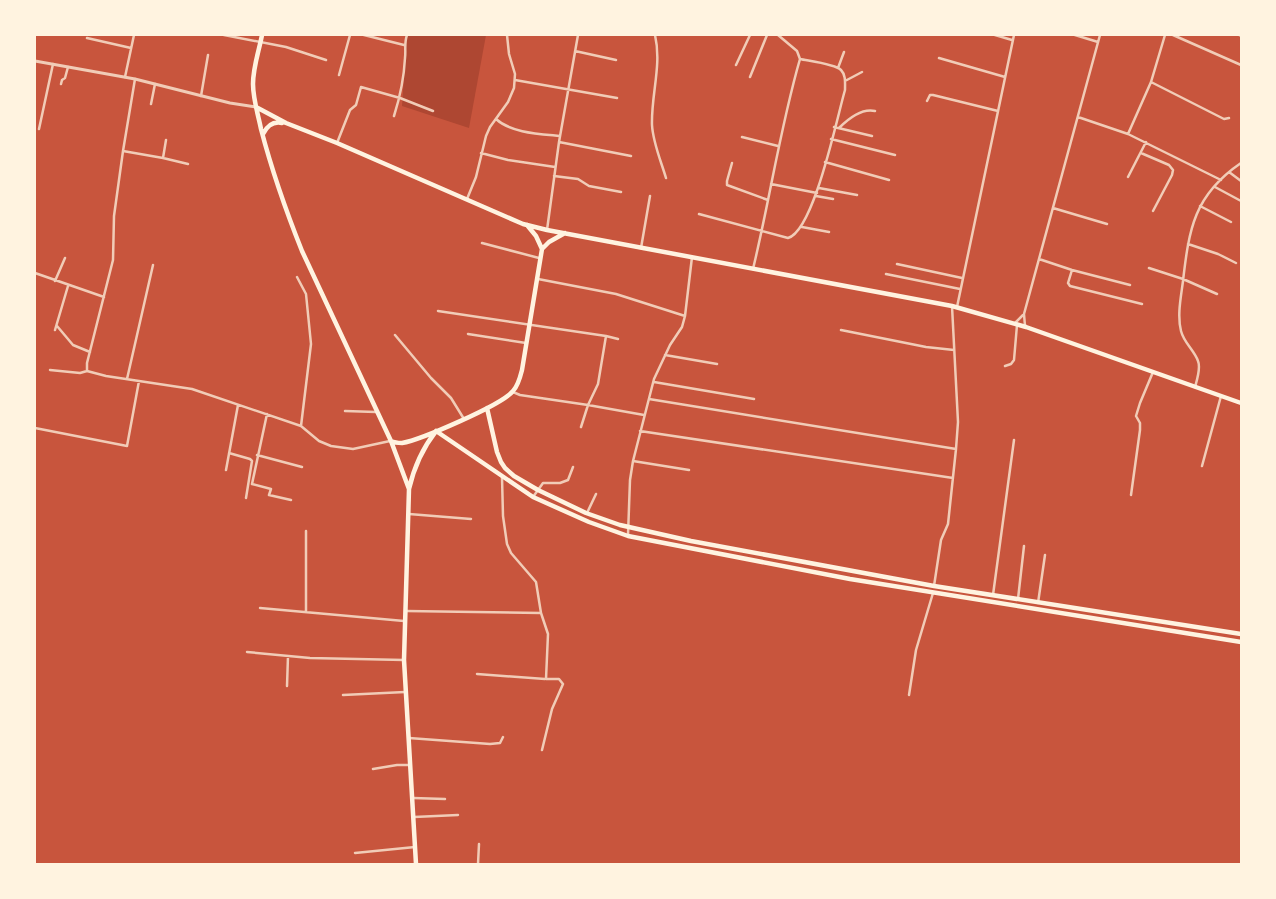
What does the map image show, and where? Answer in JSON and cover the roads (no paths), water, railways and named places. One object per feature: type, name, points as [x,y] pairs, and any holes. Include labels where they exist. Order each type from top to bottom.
[{"type":"highway","points":[[262,35],[253,77],[253,88],[272,171],[289,220],[391,441],[409,489]]},
{"type":"highway","points":[[256,107],[271,117],[337,143],[526,224],[548,230],[753,270],[954,307],[1026,327],[1241,403]]},
{"type":"highway","points":[[263,134],[266,128],[272,124],[286,123]]},
{"type":"highway","points":[[391,441],[398,443],[409,441],[436,431],[503,400],[513,392],[519,381],[527,344],[542,249],[536,236],[526,224]]},
{"type":"highway","points":[[542,249],[557,237],[566,233]]},
{"type":"highway","points":[[487,408],[500,462],[514,476],[586,514],[629,528],[934,586],[1241,634]]},
{"type":"highway","points":[[436,431],[533,496],[572,515],[628,536],[933,593],[1241,642]]},
{"type":"highway","points":[[416,864],[404,660],[409,489],[415,465],[436,431]]},
{"type":"street","points":[[125,77],[134,35]]},
{"type":"street","points":[[224,35],[286,47],[326,60]]},
{"type":"street","points":[[339,75],[350,35]]},
{"type":"street","points":[[364,35],[404,45]]},
{"type":"street","points":[[394,116],[400,98],[406,57],[404,45],[407,35]]},
{"type":"street","points":[[467,199],[476,177],[486,136],[512,96],[515,80],[514,66],[509,54],[508,35]]},
{"type":"street","points":[[548,230],[555,167],[578,35]]},
{"type":"street","points":[[655,35],[658,64],[652,124],[654,139],[666,178]]},
{"type":"street","points":[[736,65],[750,35]]},
{"type":"street","points":[[750,77],[766,35]]},
{"type":"street","points":[[753,270],[778,146],[800,59],[797,51],[778,35]]},
{"type":"street","points":[[994,35],[1013,40]]},
{"type":"street","points":[[934,586],[941,540],[948,524],[958,422],[954,307],[960,289],[1014,35]]},
{"type":"street","points":[[1075,35],[1098,42]]},
{"type":"street","points":[[1026,327],[1024,314],[1100,35]]},
{"type":"street","points":[[1128,134],[1150,82],[1165,35]]},
{"type":"street","points":[[1173,35],[1241,65]]},
{"type":"street","points":[[87,38],[131,48]]},
{"type":"street","points":[[575,51],[616,60]]},
{"type":"street","points":[[838,68],[844,52]]},
{"type":"street","points":[[201,96],[208,55]]},
{"type":"street","points":[[938,58],[1005,77]]},
{"type":"street","points":[[699,214],[788,238],[792,237],[802,227],[816,194],[826,162],[845,90],[845,81],[844,74],[838,68],[800,59]]},
{"type":"street","points":[[35,61],[135,79],[230,103],[256,107]]},
{"type":"street","points":[[39,130],[54,64]]},
{"type":"street","points":[[61,84],[62,80],[66,78],[68,67]]},
{"type":"street","points":[[845,81],[862,72]]},
{"type":"street","points":[[87,371],[113,260],[114,216],[135,79]]},
{"type":"street","points":[[515,80],[617,98]]},
{"type":"street","points":[[1150,82],[1224,119],[1229,118]]},
{"type":"street","points":[[151,104],[155,84]]},
{"type":"street","points":[[337,143],[350,109],[356,105],[361,87],[400,98],[433,111]]},
{"type":"street","points":[[927,101],[933,95],[998,111]]},
{"type":"street","points":[[839,128],[854,116],[867,111],[875,111]]},
{"type":"street","points":[[1078,117],[1128,134],[1220,180]]},
{"type":"street","points":[[496,119],[502,124],[511,127],[560,136]]},
{"type":"street","points":[[834,128],[872,136]]},
{"type":"street","points":[[742,137],[778,146]]},
{"type":"street","points":[[831,139],[895,155]]},
{"type":"street","points":[[163,158],[166,140]]},
{"type":"street","points":[[559,142],[631,156]]},
{"type":"street","points":[[1128,177],[1146,142]]},
{"type":"street","points":[[123,151],[188,164]]},
{"type":"street","points":[[481,153],[508,160],[555,167]]},
{"type":"street","points":[[1141,153],[1169,165],[1173,170],[1153,210]]},
{"type":"street","points":[[826,162],[889,180]]},
{"type":"street","points":[[732,163],[727,185],[768,200]]},
{"type":"street","points":[[1195,387],[1199,362],[1183,336],[1180,325],[1183,280],[1191,227],[1200,206],[1215,186],[1241,163]]},
{"type":"street","points":[[1229,172],[1241,181]]},
{"type":"street","points":[[554,176],[578,179],[589,186],[621,192]]},
{"type":"street","points":[[771,184],[833,199]]},
{"type":"street","points":[[1215,186],[1241,201]]},
{"type":"street","points":[[818,188],[857,195]]},
{"type":"street","points":[[641,248],[650,196]]},
{"type":"street","points":[[1200,206],[1230,222]]},
{"type":"street","points":[[1053,208],[1107,224]]},
{"type":"street","points":[[802,227],[829,232]]},
{"type":"street","points":[[482,244],[541,258]]},
{"type":"street","points":[[1188,244],[1218,254],[1236,263]]},
{"type":"street","points":[[55,281],[65,258]]},
{"type":"street","points":[[628,536],[630,480],[640,430],[653,382],[665,355],[682,327],[692,258]]},
{"type":"street","points":[[1039,259],[1072,270],[1130,285]]},
{"type":"street","points":[[897,264],[962,278]]},
{"type":"street","points":[[128,379],[153,265]]},
{"type":"street","points":[[1149,268],[1217,294]]},
{"type":"street","points":[[1072,270],[1068,280],[1070,286],[1142,304]]},
{"type":"street","points":[[35,273],[104,297]]},
{"type":"street","points":[[886,274],[960,289]]},
{"type":"street","points":[[297,276],[306,294],[311,344],[301,426]]},
{"type":"street","points":[[530,282],[537,281],[616,294],[685,316]]},
{"type":"street","points":[[56,330],[68,286]]},
{"type":"street","points":[[438,311],[618,339]]},
{"type":"street","points":[[1005,366],[1014,360],[1015,324],[1024,314]]},
{"type":"street","points":[[57,325],[58,329],[64,333],[73,345],[90,352]]},
{"type":"street","points":[[841,330],[926,347],[954,350]]},
{"type":"street","points":[[468,334],[527,344]]},
{"type":"street","points":[[395,335],[451,398],[464,418]]},
{"type":"street","points":[[581,427],[588,404],[598,384],[606,336]]},
{"type":"street","points":[[665,355],[717,364]]},
{"type":"street","points":[[50,370],[80,373],[87,371],[192,389],[301,426],[324,444],[358,448],[391,441]]},
{"type":"street","points":[[1130,495],[1140,430],[1140,421],[1136,416],[1153,372]]},
{"type":"street","points":[[35,428],[127,446],[139,381]]},
{"type":"street","points":[[653,382],[754,399]]},
{"type":"street","points":[[513,392],[520,395],[588,404],[644,415]]},
{"type":"street","points":[[1202,466],[1221,396]]},
{"type":"street","points":[[649,399],[956,449]]},
{"type":"street","points":[[226,470],[238,404]]},
{"type":"street","points":[[345,411],[378,412]]},
{"type":"street","points":[[267,414],[252,484],[271,489],[269,495],[291,500]]},
{"type":"street","points":[[640,430],[953,478]]},
{"type":"street","points":[[993,595],[1014,440]]},
{"type":"street","points":[[229,453],[252,461],[246,498]]},
{"type":"street","points":[[258,455],[302,467]]},
{"type":"street","points":[[633,461],[689,470]]},
{"type":"street","points":[[533,496],[543,484],[568,480],[573,467]]},
{"type":"street","points":[[502,477],[503,516],[507,544],[511,553],[536,582],[541,613],[548,634],[546,679]]},
{"type":"street","points":[[586,514],[596,494]]},
{"type":"street","points":[[408,514],[471,519]]},
{"type":"street","points":[[306,531],[306,612]]},
{"type":"street","points":[[1018,599],[1024,546]]},
{"type":"street","points":[[1038,603],[1046,555]]},
{"type":"street","points":[[909,695],[916,650],[933,593]]},
{"type":"street","points":[[260,608],[404,621]]},
{"type":"street","points":[[404,611],[541,613]]},
{"type":"street","points":[[1149,627],[1150,620]]},
{"type":"street","points":[[247,652],[352,660],[404,660]]},
{"type":"street","points":[[287,686],[288,656]]},
{"type":"street","points":[[477,674],[559,679],[563,684],[552,709],[542,750]]},
{"type":"street","points":[[343,695],[405,692]]},
{"type":"street","points":[[408,738],[490,744],[500,742],[503,737]]},
{"type":"street","points":[[373,769],[409,765]]},
{"type":"street","points":[[412,798],[445,799]]},
{"type":"street","points":[[413,817],[458,816]]},
{"type":"street","points":[[478,864],[479,844]]},
{"type":"street","points":[[355,853],[415,847]]}]
